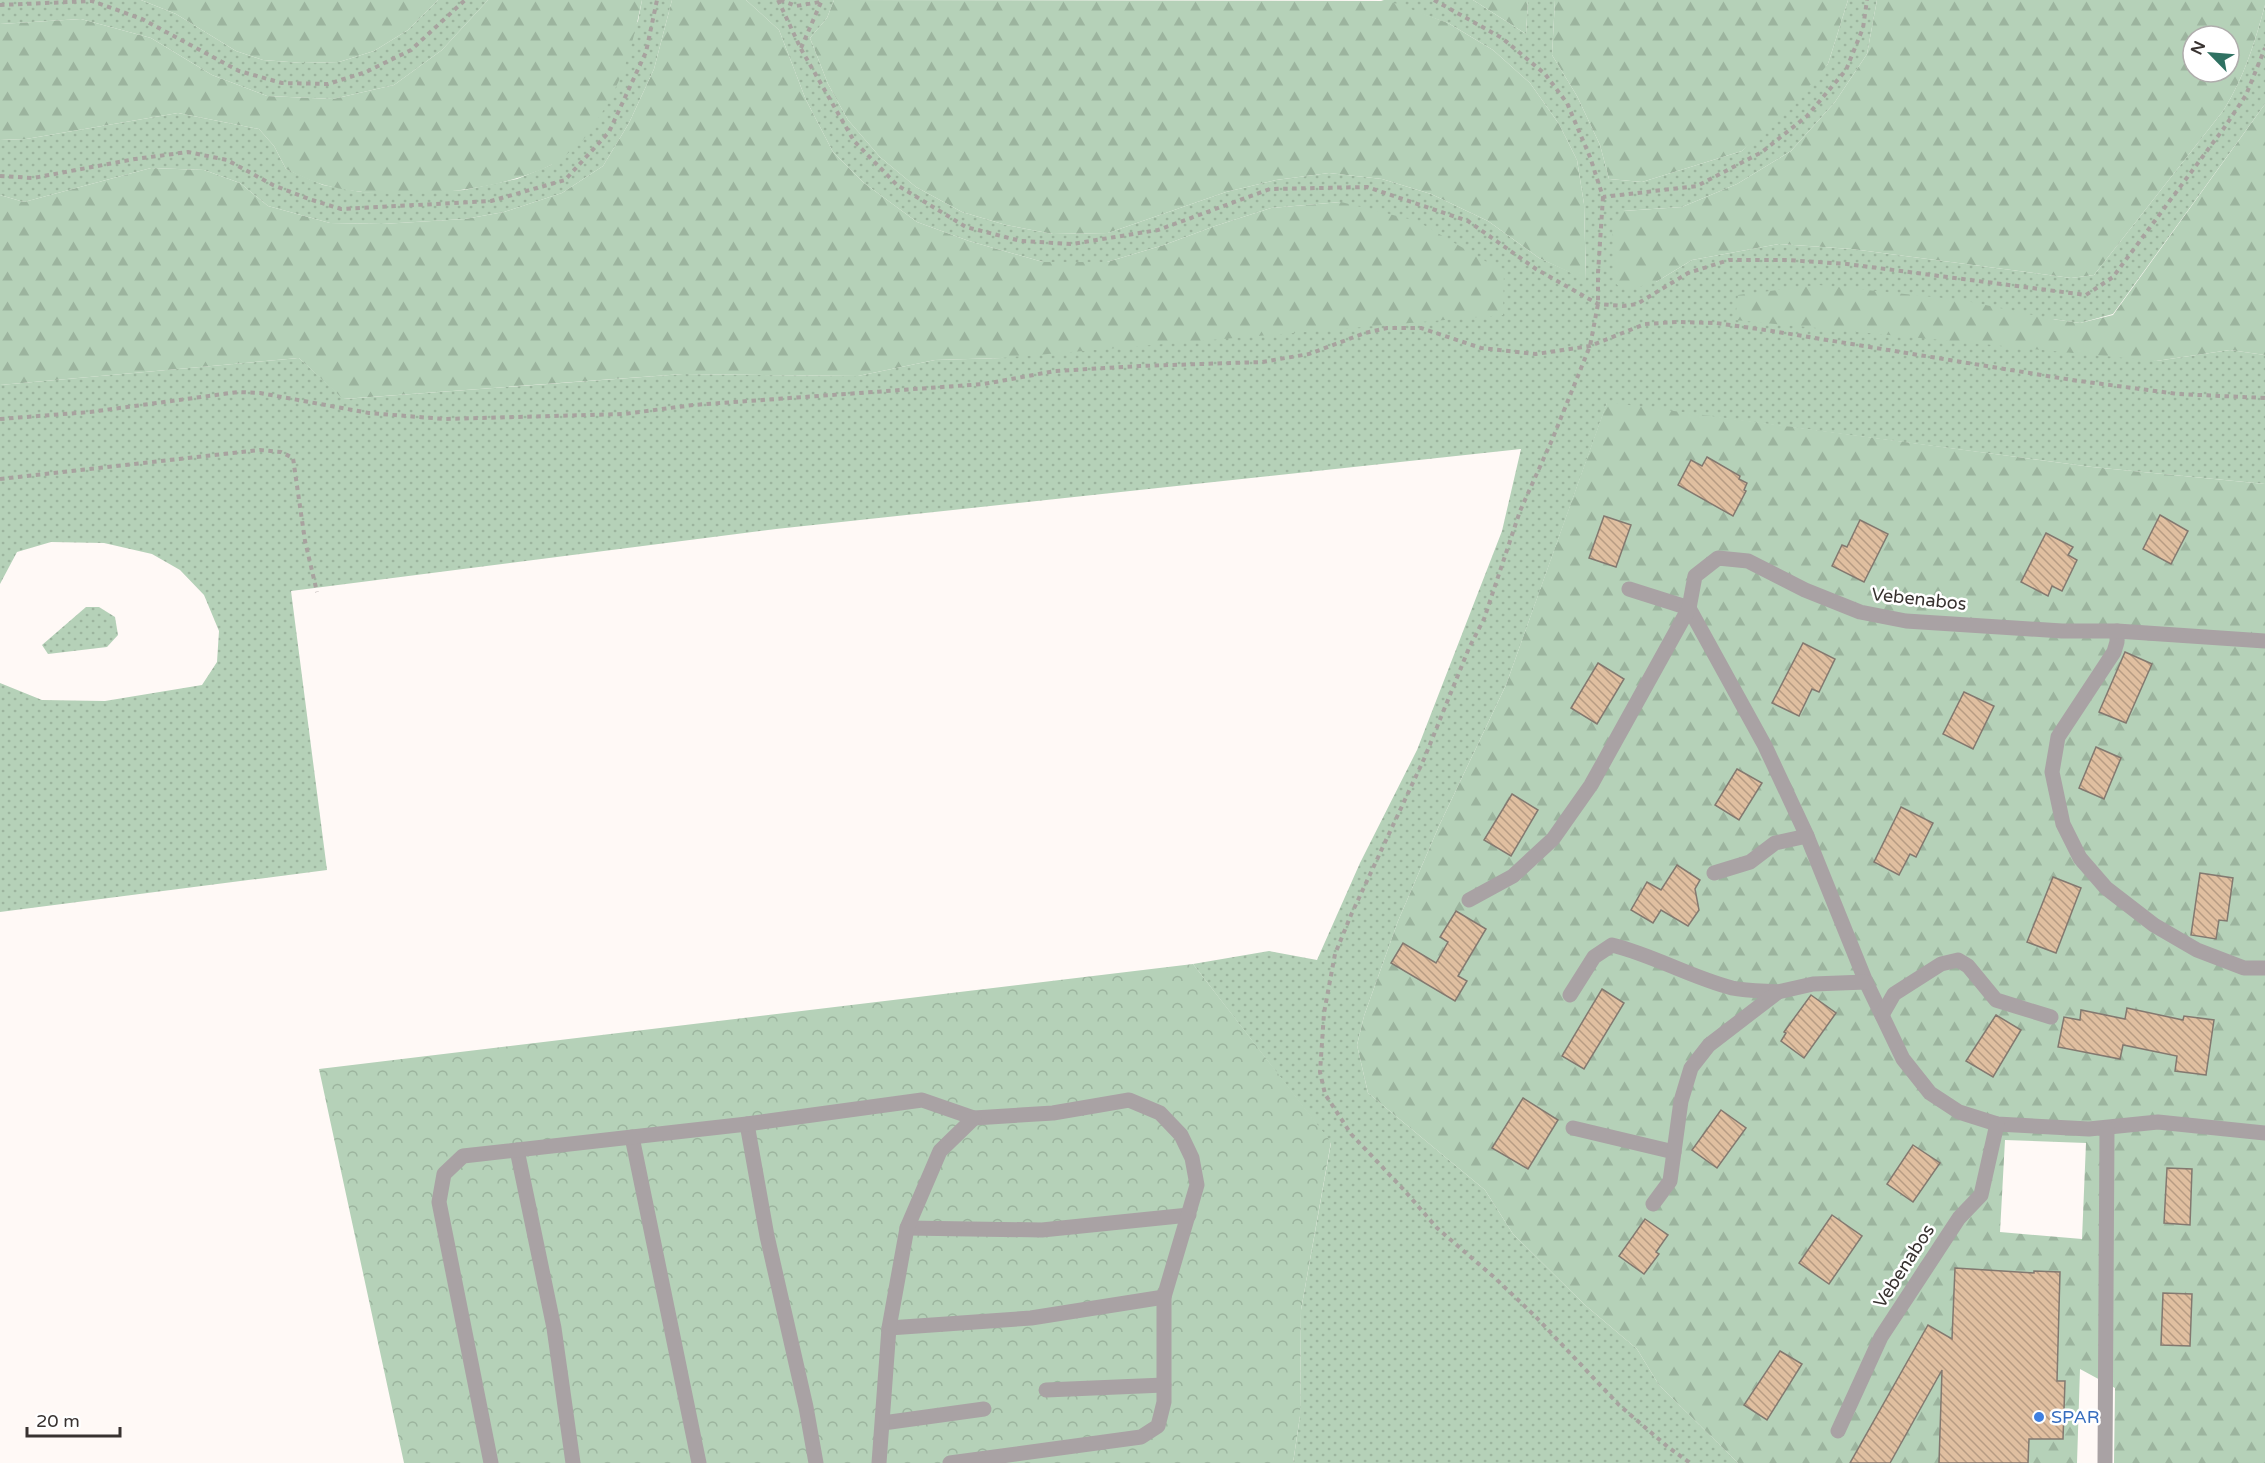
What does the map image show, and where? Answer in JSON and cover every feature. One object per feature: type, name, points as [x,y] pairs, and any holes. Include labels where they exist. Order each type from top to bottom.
[{"type":"street","name":"Vebenabos","points":[[1469,900],[1513,876],[1553,839],[1591,785],[1689,608],[1695,576],[1718,558],[1748,561],[1805,590],[1860,612],[1906,621],[2265,641]]},
{"type":"street","points":[[1629,589],[1689,608],[1765,746],[1807,836],[1866,982],[1903,1059],[1930,1093],[1959,1112],[1997,1124],[2107,1128],[2158,1122],[2265,1133]]},
{"type":"street","points":[[2117,631],[2114,652],[2058,737],[2052,772],[2063,824],[2080,858],[2106,888],[2154,925],[2197,950],[2244,968],[2265,968]]},
{"type":"street","points":[[1713,873],[1750,862],[1775,843],[1807,836]]},
{"type":"street","points":[[1570,995],[1594,957],[1612,945],[1694,976],[1734,988],[1778,992],[1813,984],[1866,982]]},
{"type":"street","points":[[1882,1014],[1894,994],[1941,964],[1958,960],[1968,966],[1996,1000],[2051,1017]]},
{"type":"street","points":[[1653,1204],[1670,1181],[1681,1101],[1691,1068],[1709,1046],[1778,992]]},
{"type":"street","points":[[491,1463],[439,1202],[444,1174],[463,1156],[747,1124],[922,1100],[974,1118],[1053,1113],[1129,1101],[1160,1113],[1181,1135],[1192,1158],[1197,1185],[1164,1297],[1164,1402],[1158,1426],[1141,1437],[950,1463]]},
{"type":"street","points":[[879,1463],[889,1328],[907,1228],[940,1151],[974,1118]]},
{"type":"street","points":[[747,1124],[767,1236],[806,1407],[816,1463]]},
{"type":"street","name":"Vebenabos","points":[[1839,1431],[1881,1337],[1959,1218],[1981,1194],[1997,1124]]},
{"type":"street","points":[[1573,1128],[1674,1152]]},
{"type":"street","points":[[2105,1463],[2107,1128]]},
{"type":"street","points":[[632,1137],[699,1463]]},
{"type":"street","points":[[517,1150],[554,1328],[573,1463]]},
{"type":"street","points":[[907,1228],[1042,1230],[1189,1215]]},
{"type":"street","points":[[889,1328],[1031,1318],[1164,1297]]},
{"type":"street","points":[[1046,1390],[1164,1385]]},
{"type":"street","points":[[883,1423],[984,1409]]},
{"type":"path","points":[[0,4],[92,1],[142,19],[239,71],[282,83],[328,84],[366,72],[411,50],[465,0]]},
{"type":"path","points":[[0,176],[33,178],[135,159],[188,152],[227,160],[273,185],[340,208],[491,201],[566,180],[609,132],[646,52],[657,0]]},
{"type":"path","points":[[779,0],[796,6],[821,1]]},
{"type":"path","points":[[779,0],[801,49],[854,141],[897,184],[966,227],[1021,241],[1072,244],[1158,230],[1270,189],[1367,187],[1468,221],[1536,269],[1598,304],[1623,306],[1637,304],[1688,273],[1729,260],[1786,260],[1847,264],[2086,295],[2113,277],[2224,128],[2246,94],[2265,48]]},
{"type":"path","points":[[1434,0],[1502,38],[1545,74],[1567,103],[1590,157],[1603,197],[1698,186],[1762,153],[1808,116],[1846,70],[1863,28],[1867,0]]},
{"type":"path","points":[[801,49],[821,1]]},
{"type":"path","points":[[0,419],[90,412],[238,393],[260,393],[369,413],[444,419],[624,414],[693,405],[984,384],[1055,371],[1262,362],[1309,354],[1365,333],[1387,328],[1421,328],[1480,348],[1536,354],[1590,346],[1645,324],[1677,322],[1716,323],[1772,331],[2072,380],[2178,394],[2265,398]]},
{"type":"path","points":[[0,479],[260,450],[281,452],[293,458],[305,541],[317,592]]},
{"type":"green space","points":[[0,0],[141,0],[176,14],[236,51],[263,60],[302,63],[339,62],[374,51],[408,30],[438,0],[488,0],[442,50],[394,85],[333,99],[267,96],[212,75],[151,38],[81,19],[0,24]]},
{"type":"green space","points":[[141,0],[438,0],[408,30],[374,51],[339,62],[302,63],[263,60],[236,51],[176,14]]},
{"type":"green space","points":[[488,0],[642,0],[625,64],[604,109],[582,141],[566,155],[549,166],[525,176],[469,189],[438,192],[407,194],[349,190],[324,185],[286,169],[274,146],[259,129],[178,113],[26,139],[0,140],[0,24],[81,19],[151,38],[212,75],[267,96],[333,99],[394,85],[442,50]]},
{"type":"green space","points":[[642,0],[672,0],[654,69],[629,123],[603,166],[562,193],[504,212],[465,219],[382,224],[330,223],[268,206],[240,183],[204,170],[151,168],[24,202],[0,195],[0,140],[26,139],[178,113],[259,129],[274,146],[286,169],[323,185],[361,192],[412,193],[464,190],[517,179],[551,165],[638,21]]},
{"type":"green space","points":[[672,0],[746,0],[779,30],[806,100],[833,152],[864,183],[917,222],[969,241],[1043,262],[1107,262],[1271,208],[1341,202],[1417,221],[1504,272],[1503,315],[1001,358],[935,360],[858,376],[683,374],[343,399],[299,358],[0,385],[0,195],[24,202],[151,168],[204,170],[240,183],[268,206],[330,223],[382,224],[465,219],[504,212],[562,193],[603,166],[629,123],[654,69]]},
{"type":"green space","points":[[746,0],[834,0],[827,18],[810,38],[828,84],[848,120],[880,157],[916,187],[962,212],[1006,225],[1053,234],[1108,233],[1226,192],[1276,180],[1329,173],[1382,179],[1431,194],[1488,221],[1539,258],[1586,279],[1584,204],[1577,160],[1559,124],[1530,83],[1493,50],[1448,23],[1381,0],[1473,0],[1526,34],[1528,0],[1555,0],[1552,55],[1577,96],[1600,145],[1609,179],[1642,182],[1742,151],[1828,64],[1848,0],[1877,0],[1867,54],[1835,102],[1791,151],[1737,184],[1682,207],[1623,211],[1656,282],[1692,260],[1779,244],[1852,249],[2071,278],[2094,275],[2223,111],[2238,84],[2241,84],[2241,77],[2265,5],[2265,104],[2113,314],[2080,323],[2052,319],[2156,361],[2230,350],[2265,355],[2265,484],[2092,467],[1607,403],[1506,685],[1439,826],[1398,921],[1364,1016],[1357,1045],[1368,1093],[1485,1190],[1513,1234],[1585,1305],[1637,1349],[1659,1385],[1738,1463],[1293,1463],[1300,1416],[1301,1310],[1331,1143],[1193,964],[1269,951],[1317,960],[1360,863],[1417,750],[1502,531],[1521,449],[776,529],[291,591],[327,870],[0,912],[0,683],[42,700],[105,701],[202,685],[217,662],[219,631],[204,595],[180,570],[152,554],[104,543],[51,542],[17,552],[0,584],[0,385],[299,358],[344,399],[683,374],[858,376],[935,360],[1001,358],[1341,202],[1271,208],[1107,262],[1043,262],[969,241],[917,222],[864,183],[833,152],[806,100],[779,30]]},
{"type":"green space","points":[[834,0],[1389,1],[1448,23],[1493,50],[1530,83],[1559,124],[1577,160],[1584,204],[1586,280],[1539,258],[1488,221],[1431,194],[1382,179],[1329,173],[1276,180],[1226,192],[1108,233],[1053,234],[1006,225],[962,212],[916,187],[880,157],[848,120],[828,84],[810,38],[827,18]]},
{"type":"green space","points":[[1473,0],[1528,0],[1526,34]]},
{"type":"green space","points":[[1555,0],[1848,0],[1828,64],[1791,108],[1742,151],[1642,182],[1609,179],[1600,145],[1577,96],[1552,55]]},
{"type":"green space","points":[[1877,0],[2265,0],[2261,19],[2241,77],[2241,24],[2181,24],[2181,84],[2238,84],[2223,111],[2094,275],[2071,278],[1852,249],[1779,244],[1692,260],[1656,282],[1638,287],[1622,289],[1615,283],[1612,221],[1623,211],[1682,207],[1737,184],[1791,151],[1835,102],[1867,54]]},
{"type":"green space","points":[[2265,104],[2265,355],[2230,350],[2156,361],[1735,320],[1738,295],[1819,285],[1962,300],[2080,323],[2113,315]]},
{"type":"green space","points":[[1607,402],[2092,467],[2265,484],[2265,1463],[2114,1463],[2115,1388],[2080,1369],[2077,1463],[1738,1463],[1659,1385],[1637,1349],[1585,1305],[1513,1234],[1485,1190],[1368,1093],[1357,1045],[1364,1016],[1398,921],[1439,826],[1506,685]],"holes":[[[2005,1140],[2086,1143],[2082,1239],[2000,1232]]]},
{"type":"green space","points":[[86,607],[99,607],[115,617],[118,635],[107,647],[48,654],[42,645]]},
{"type":"green space","points":[[1193,964],[1331,1142],[1301,1310],[1300,1416],[1293,1463],[404,1463],[319,1069]]},
{"type":"building","points":[[1707,457],[1740,476],[1739,479],[1747,483],[1744,490],[1746,491],[1733,516],[1678,485],[1691,460],[1702,466]]},
{"type":"building","points":[[2160,515],[2188,531],[2171,564],[2143,549]]},
{"type":"building","points":[[1604,516],[1631,525],[1616,567],[1589,558]]},
{"type":"building","points":[[1860,520],[1888,534],[1864,582],[1832,566],[1842,545],[1847,547]]},
{"type":"building","points":[[2046,533],[2073,547],[2068,555],[2077,560],[2062,591],[2052,586],[2048,596],[2021,582]]},
{"type":"building","points":[[1803,643],[1835,659],[1819,692],[1812,689],[1799,716],[1772,703]]},
{"type":"building","points":[[2125,652],[2152,664],[2126,723],[2099,712]]},
{"type":"building","points":[[1598,663],[1624,679],[1597,724],[1571,708]]},
{"type":"building","points":[[1964,692],[1994,706],[1973,749],[1943,734]]},
{"type":"building","points":[[2096,747],[2121,758],[2104,799],[2079,788]]},
{"type":"building","points":[[1737,769],[1762,783],[1739,820],[1715,805]]},
{"type":"building","points":[[1512,794],[1538,810],[1511,856],[1484,840]]},
{"type":"building","points":[[1901,807],[1933,823],[1916,857],[1910,854],[1899,875],[1874,862]]},
{"type":"building","points":[[1677,865],[1700,880],[1695,889],[1699,910],[1688,926],[1661,910],[1653,923],[1631,910],[1647,882],[1661,890]]},
{"type":"building","points":[[2200,873],[2233,878],[2227,921],[2219,920],[2216,939],[2191,935]]},
{"type":"building","points":[[2053,877],[2081,888],[2056,953],[2027,942]]},
{"type":"building","points":[[1456,911],[1486,929],[1458,976],[1467,981],[1455,1001],[1391,963],[1403,943],[1436,963],[1448,942],[1440,937]]},
{"type":"building","points":[[1602,989],[1624,1003],[1584,1069],[1562,1056]]},
{"type":"building","points":[[1811,995],[1836,1013],[1804,1058],[1781,1041],[1786,1033],[1784,1032]]},
{"type":"building","points":[[2127,1008],[2183,1020],[2184,1016],[2214,1020],[2206,1075],[2175,1071],[2177,1056],[2123,1045],[2120,1059],[2058,1047],[2064,1017],[2080,1020],[2081,1010],[2125,1019]]},
{"type":"building","points":[[1996,1015],[2021,1030],[1993,1077],[1966,1061]]},
{"type":"building","points":[[1523,1098],[1558,1120],[1528,1169],[1492,1148]]},
{"type":"building","points":[[1721,1110],[1746,1128],[1717,1168],[1692,1150]]},
{"type":"building","points":[[1913,1145],[1940,1163],[1913,1202],[1887,1184]]},
{"type":"building","points":[[2167,1168],[2192,1169],[2190,1225],[2164,1223]]},
{"type":"building","points":[[1832,1215],[1862,1236],[1829,1284],[1799,1263]]},
{"type":"building","points":[[1645,1219],[1668,1235],[1656,1252],[1659,1254],[1644,1274],[1619,1256]]},
{"type":"building","points":[[1955,1268],[2034,1273],[2034,1271],[2060,1272],[2057,1381],[2065,1381],[2063,1439],[2029,1439],[2028,1463],[1939,1463],[1942,1370],[1890,1463],[1850,1463],[1928,1325],[1952,1339]]},
{"type":"building","points":[[2163,1293],[2192,1294],[2190,1346],[2161,1345]]},
{"type":"building","points":[[1780,1351],[1802,1364],[1767,1420],[1744,1405]]},
{"type":"place","name":"SPAR","points":[[2039,1417]]}]
